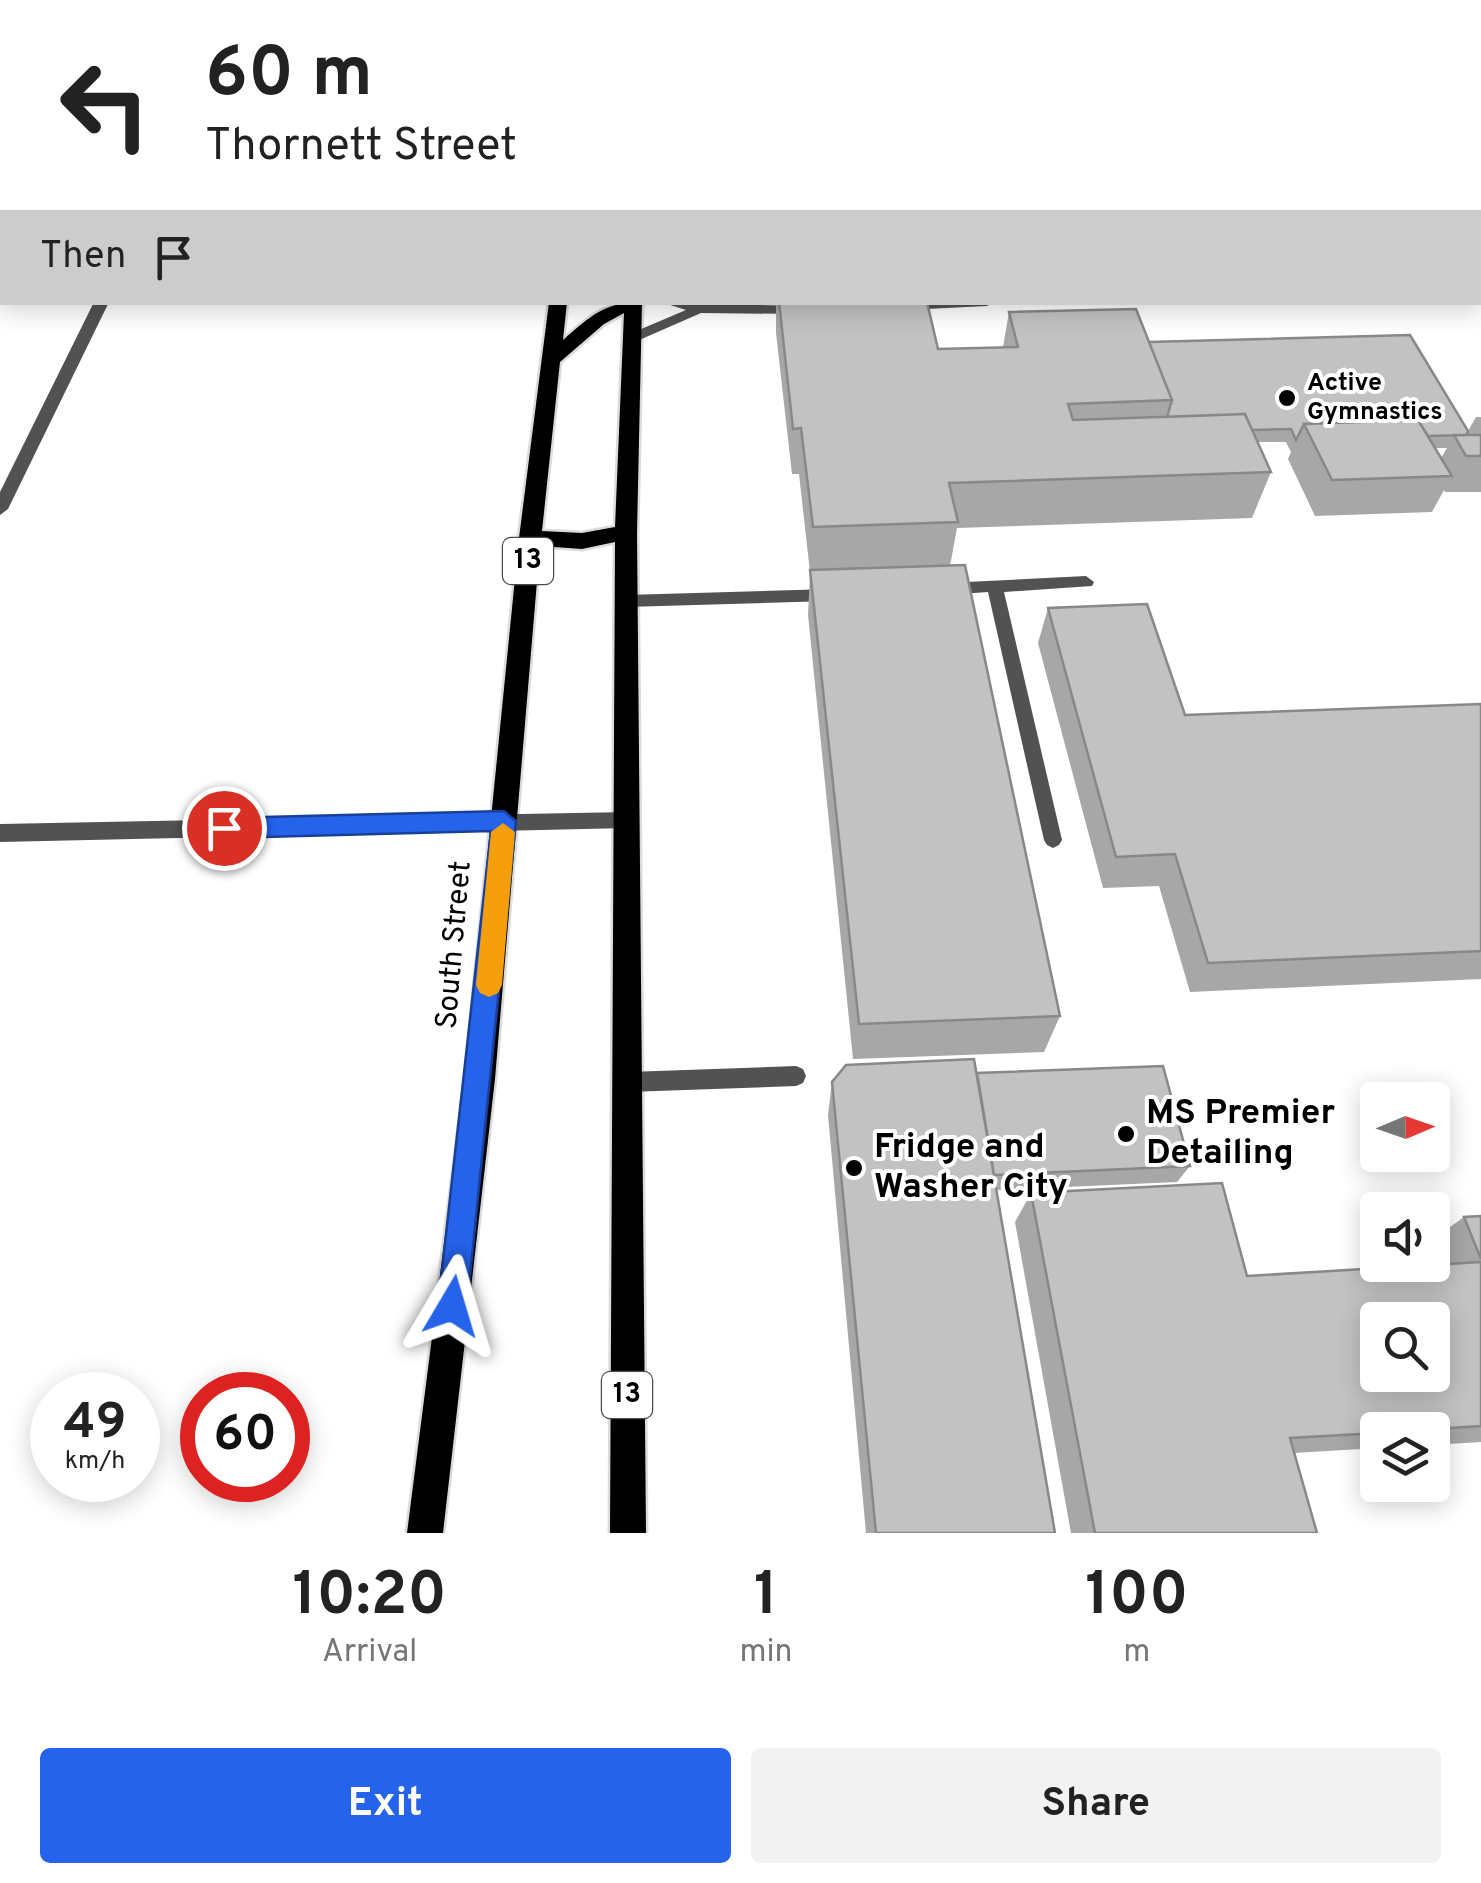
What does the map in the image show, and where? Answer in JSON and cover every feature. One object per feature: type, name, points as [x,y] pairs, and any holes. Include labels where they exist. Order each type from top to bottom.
[{"type":"main road","name":"South Street","points":[[424,1533],[480,1079],[530,538],[558,305]]},
{"type":"main road","points":[[552,359],[597,320],[625,305]]},
{"type":"main road","name":"13","points":[[628,1533],[626,533],[631,305]]},
{"type":"main road","points":[[530,538],[582,540],[626,533]]},
{"type":"street","points":[[0,510],[101,305]]},
{"type":"street","points":[[0,833],[628,820]]},
{"type":"lane","points":[[680,305],[699,309],[824,309]]},
{"type":"lane","points":[[898,306],[920,305]]},
{"type":"lane","points":[[632,338],[699,309]]},
{"type":"lane","points":[[920,590],[1086,582]]},
{"type":"lane","points":[[995,587],[1053,840]]},
{"type":"lane","points":[[626,601],[844,594]]},
{"type":"lane","points":[[628,1082],[796,1076]]},
{"type":"building","points":[[779,305],[928,305],[938,349],[1018,347],[1009,312],[1136,309],[1172,400],[1068,404],[1073,420],[1245,414],[1271,472],[949,483],[958,522],[813,527],[801,428],[793,429]]},
{"type":"building","name":"Active Gymnastics","points":[[1410,335],[1468,431],[1466,435],[1428,436],[1418,420],[1304,424],[1296,440],[1291,429],[1252,430],[1245,414],[1167,417],[1172,400],[1149,342]]},
{"type":"building","points":[[1418,420],[1452,476],[1332,480],[1304,424]]},
{"type":"building","points":[[1454,435],[1481,435],[1481,456],[1466,456]]},
{"type":"building","points":[[965,565],[1060,1016],[859,1024],[810,570]]},
{"type":"building","points":[[1147,604],[1185,715],[1481,704],[1481,951],[1208,963],[1175,854],[1116,857],[1048,608]]},
{"type":"building","points":[[974,1059],[1055,1533],[876,1533],[832,1082],[846,1065]]},
{"type":"building","points":[[1163,1066],[1190,1166],[994,1175],[977,1073]]},
{"type":"building","points":[[1222,1183],[1247,1276],[1360,1269],[1360,1282],[1450,1282],[1450,1264],[1481,1262],[1481,1426],[1450,1428],[1450,1412],[1360,1412],[1360,1434],[1290,1438],[1317,1533],[1095,1533],[1031,1193]]},
{"type":"building","points":[[1481,1216],[1481,1259],[1464,1217]]},
{"type":"slow traffic","points":[[489,985],[503,832]]},
{"type":"place","name":"Active Gymnastics","points":[[1287,398]]},
{"type":"place","name":"MS Premier Detailing","points":[[1126,1134]]},
{"type":"place","name":"Fridge and Washer City","points":[[854,1168]]},
{"type":"route","points":[[224,828],[504,821],[480,1079],[452,1306]]}]
